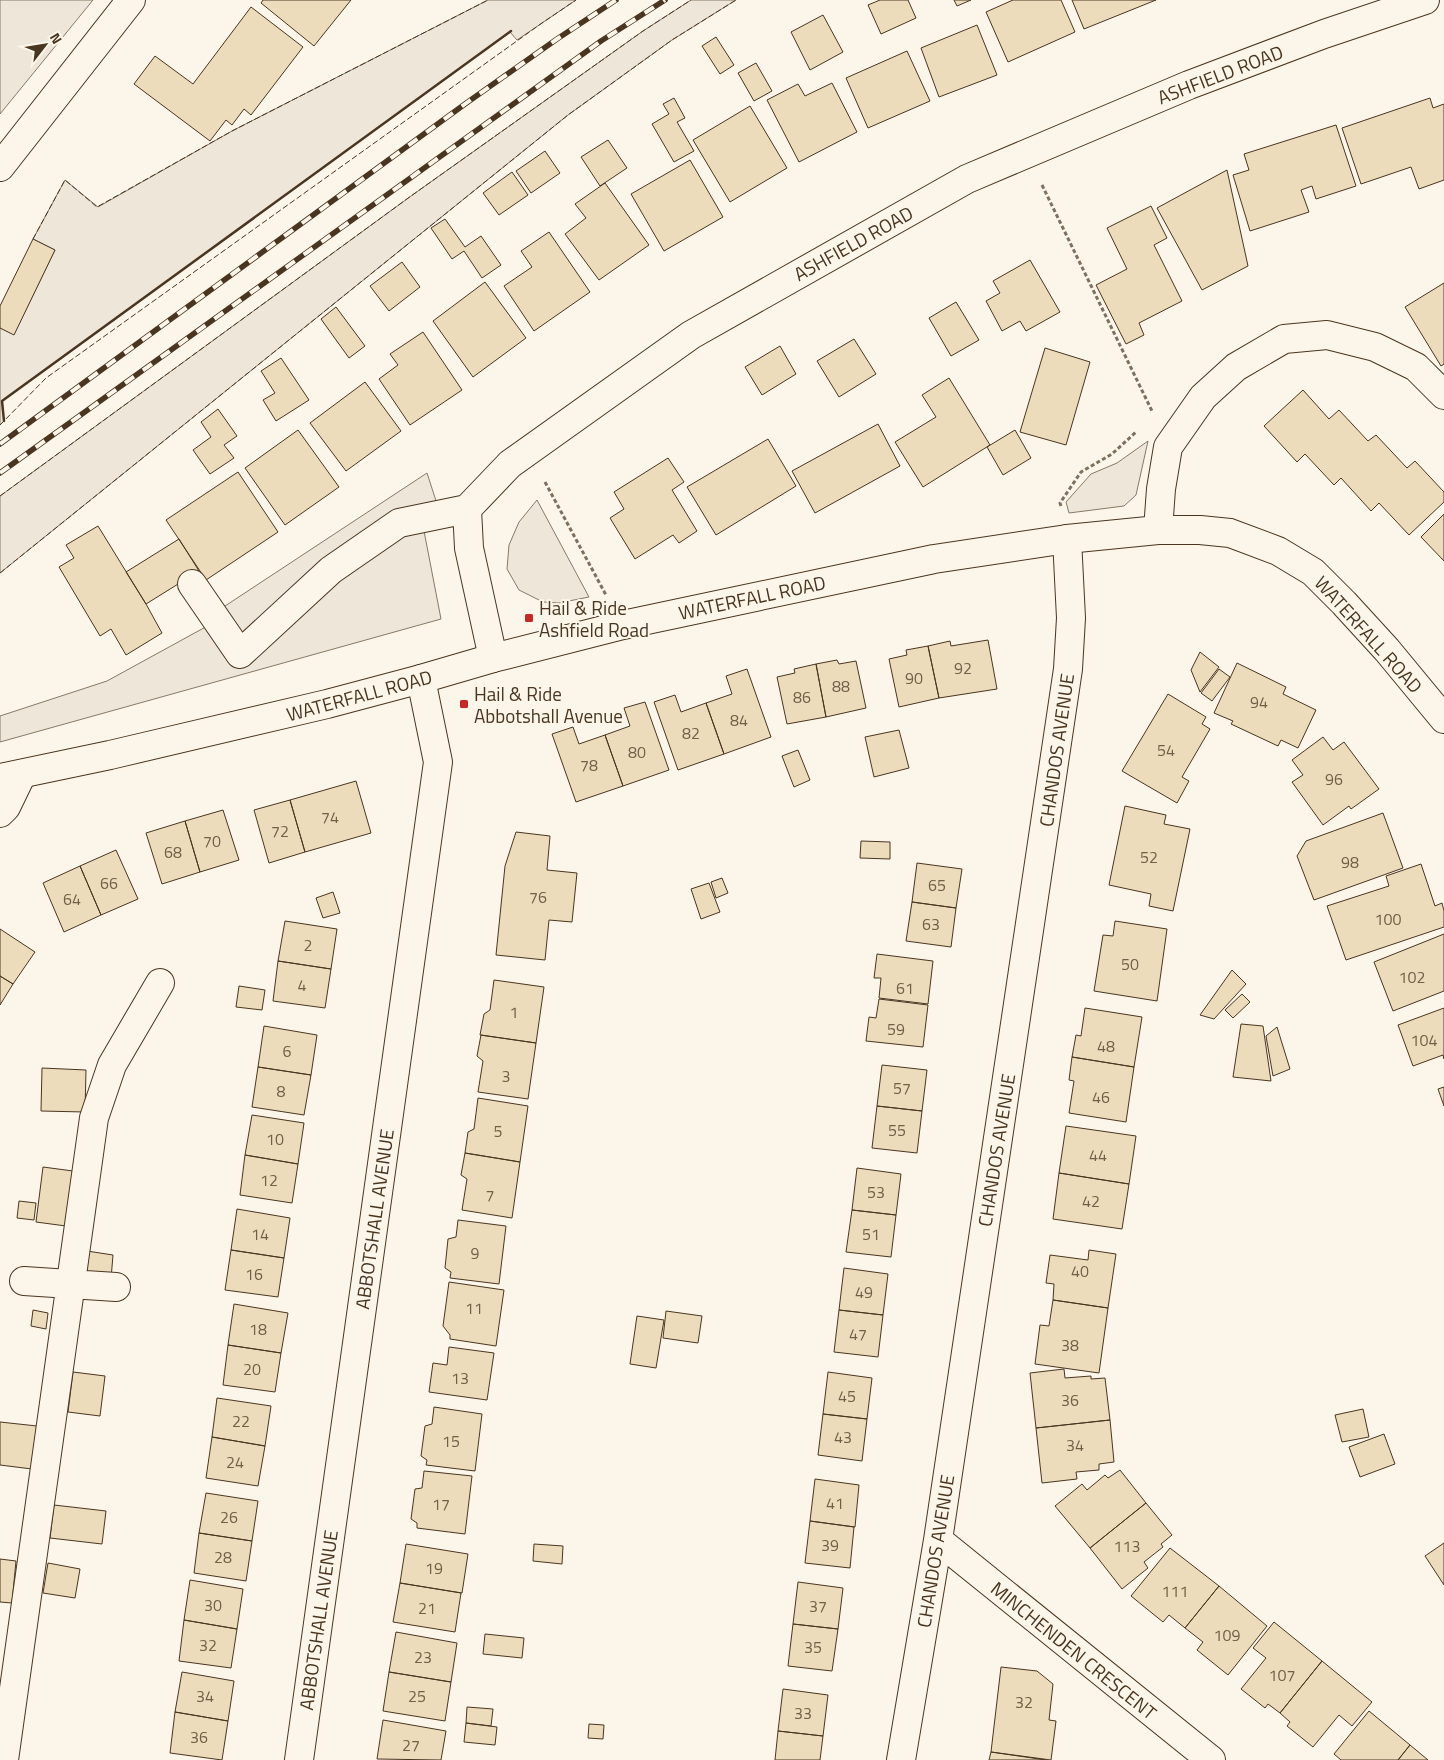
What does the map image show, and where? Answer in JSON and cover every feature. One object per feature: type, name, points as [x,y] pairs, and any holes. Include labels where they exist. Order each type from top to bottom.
[{"type":"street","points":[[0,167],[131,0]]},
{"type":"street","name":"ASHFIELD ROAD","points":[[467,509],[510,464],[691,335],[968,179],[1189,84],[1324,34],[1425,0]]},
{"type":"street","points":[[1158,530],[1161,489],[1168,447],[1202,397],[1236,367],[1284,339],[1327,335],[1375,346],[1416,367],[1444,395]]},
{"type":"street","points":[[192,584],[240,654],[331,570],[399,523],[467,509],[469,548],[493,658]]},
{"type":"street","name":"WATERFALL ROAD","points":[[11,776],[317,707],[421,680],[493,658],[623,625],[934,558],[1067,539],[1158,530],[1200,530],[1230,533],[1278,551],[1313,572],[1387,650],[1444,720]]},
{"type":"street","name":"CHANDOS AVENUE","points":[[901,1760],[938,1540],[1068,669],[1071,618],[1067,539]]},
{"type":"street","name":"ABBOTSHALL AVENUE","points":[[299,1760],[438,762],[421,680]]},
{"type":"street","points":[[0,813],[6,807],[11,776]]},
{"type":"street","points":[[4,1760],[94,1118],[112,1065],[160,982]]},
{"type":"street","points":[[24,1281],[116,1286]]},
{"type":"street","name":"MINCHENDEN CRESCENT","points":[[938,1540],[1211,1760]]},
{"type":"path","points":[[1027,153],[1168,447]]},
{"type":"path","points":[[1067,539],[1060,503],[1081,472],[1112,454],[1140,428]]},
{"type":"path","points":[[528,451],[623,625]]},
{"type":"shaded area","points":[[0,0],[93,0],[0,114]]},
{"type":"shaded area","points":[[488,0],[576,0],[517,40],[510,32],[2,401],[4,421],[0,425],[0,328],[14,334],[55,250],[33,239],[65,180],[98,207],[232,131]]},
{"type":"shaded area","points":[[691,0],[736,0],[672,40],[568,115],[0,573],[0,496],[411,196],[643,31]]},
{"type":"shaded area","points":[[1148,441],[1136,495],[1124,506],[1069,513],[1066,502],[1091,474],[1117,463]]},
{"type":"shaded area","points":[[427,473],[438,507],[244,644],[222,608]]},
{"type":"shaded area","points":[[537,500],[589,597],[559,603],[543,602],[519,590],[507,569],[509,545],[519,522]]},
{"type":"shaded area","points":[[424,531],[441,619],[0,742],[0,716],[107,681],[211,624],[238,663],[337,580],[404,532]]},
{"type":"building","points":[[263,0],[351,0],[314,46],[261,3]]},
{"type":"building","points":[[880,0],[908,0],[916,18],[881,34],[868,5]]},
{"type":"building","points":[[954,0],[971,0],[957,6]]},
{"type":"building","points":[[1013,0],[1061,0],[1075,32],[1008,62],[986,12]]},
{"type":"building","points":[[1072,0],[1156,0],[1084,29]]},
{"type":"building","points":[[251,7],[303,47],[251,115],[244,109],[232,125],[226,120],[210,141],[134,84],[155,56],[193,84]]},
{"type":"building","points":[[823,15],[843,52],[810,70],[791,32]]},
{"type":"building","points":[[977,25],[997,75],[939,97],[921,48]]},
{"type":"building","points":[[716,37],[734,65],[720,74],[702,46]]},
{"type":"building","points":[[907,51],[930,101],[868,128],[846,78]]},
{"type":"building","points":[[756,63],[772,91],[754,101],[738,73]]},
{"type":"building","points":[[832,83],[857,132],[799,162],[767,100],[798,84],[805,96]]},
{"type":"building","points":[[674,98],[685,118],[677,122],[694,151],[674,162],[652,124],[669,114],[663,104]]},
{"type":"building","points":[[1430,98],[1433,108],[1444,104],[1444,180],[1419,189],[1411,167],[1361,184],[1342,128]]},
{"type":"building","points":[[750,106],[787,168],[730,202],[693,140]]},
{"type":"building","points":[[1336,125],[1356,186],[1316,199],[1312,186],[1301,190],[1309,212],[1250,231],[1233,175],[1249,170],[1244,154]]},
{"type":"building","points":[[608,140],[627,168],[600,186],[581,157]]},
{"type":"building","points":[[545,151],[560,173],[531,193],[516,171]]},
{"type":"building","points":[[690,160],[723,217],[664,251],[631,194]]},
{"type":"building","points":[[1227,170],[1248,266],[1202,290],[1157,208]]},
{"type":"building","points":[[512,172],[528,195],[499,215],[483,193]]},
{"type":"building","points":[[605,183],[649,245],[599,280],[565,234],[586,218],[575,204]]},
{"type":"building","points":[[1151,206],[1167,238],[1154,245],[1182,301],[1139,323],[1144,335],[1126,344],[1096,285],[1127,269],[1107,228]]},
{"type":"building","points":[[445,219],[465,247],[481,236],[501,265],[482,278],[464,251],[452,259],[431,228]]},
{"type":"building","points":[[549,232],[590,292],[534,331],[504,286],[532,267],[521,251]]},
{"type":"building","points":[[33,239],[55,250],[14,335],[0,328],[0,306]]},
{"type":"building","points":[[1030,260],[1060,312],[1026,331],[1020,321],[1002,331],[986,301],[1000,293],[993,281]]},
{"type":"building","points":[[402,262],[420,287],[389,311],[370,286]]},
{"type":"building","points":[[485,282],[526,338],[473,377],[433,321]]},
{"type":"building","points":[[1444,283],[1444,364],[1441,366],[1405,307]]},
{"type":"building","points":[[956,302],[979,340],[951,356],[929,318]]},
{"type":"building","points":[[336,307],[365,346],[349,358],[321,319]]},
{"type":"building","points":[[423,332],[462,390],[410,425],[379,379],[398,365],[390,354]]},
{"type":"building","points":[[854,339],[876,374],[839,397],[817,361]]},
{"type":"building","points":[[780,346],[796,374],[762,395],[745,367]]},
{"type":"building","points":[[1045,348],[1090,362],[1066,445],[1020,432]]},
{"type":"building","points":[[281,358],[309,400],[276,421],[263,400],[275,393],[261,371]]},
{"type":"building","points":[[949,378],[990,445],[923,487],[895,442],[936,417],[922,395]]},
{"type":"building","points":[[365,382],[401,431],[346,471],[310,423]]},
{"type":"building","points":[[1303,390],[1329,419],[1339,410],[1368,441],[1376,435],[1407,468],[1415,461],[1444,492],[1444,502],[1409,535],[1379,503],[1371,511],[1341,478],[1334,485],[1305,454],[1297,462],[1264,426]]},
{"type":"building","points":[[218,409],[237,436],[224,445],[234,458],[210,474],[193,450],[211,437],[201,422]]},
{"type":"building","points":[[878,424],[900,466],[815,513],[792,471]]},
{"type":"building","points":[[298,430],[339,487],[285,525],[245,468]]},
{"type":"building","points":[[1015,430],[1031,458],[1003,475],[987,447]]},
{"type":"building","points":[[768,439],[796,486],[716,535],[687,487]]},
{"type":"building","points":[[668,458],[684,482],[672,490],[697,531],[679,543],[673,535],[635,559],[610,518],[624,509],[614,492]]},
{"type":"building","points":[[238,472],[278,532],[206,580],[166,520]]},
{"type":"building","points":[[1444,514],[1444,561],[1421,537]]},
{"type":"building","points":[[98,526],[162,633],[126,655],[111,629],[100,636],[59,567],[74,558],[66,545]]},
{"type":"building","points":[[179,539],[199,571],[146,604],[126,572]]},
{"type":"building","points":[[988,640],[997,689],[939,698],[928,646],[950,641],[951,646]]},
{"type":"building","points":[[928,646],[939,698],[899,707],[889,659],[907,655],[906,650]]},
{"type":"building","points":[[1200,652],[1219,667],[1200,692],[1191,670]]},
{"type":"building","points":[[837,660],[839,664],[856,661],[866,708],[826,717],[816,664]]},
{"type":"building","points":[[1237,663],[1286,687],[1283,694],[1316,710],[1298,748],[1281,740],[1278,746],[1231,724],[1233,721],[1214,713]]},
{"type":"building","points":[[816,664],[826,717],[787,724],[777,677],[795,673],[794,669]]},
{"type":"building","points":[[747,669],[771,737],[724,754],[706,703],[732,694],[726,676]]},
{"type":"building","points":[[1219,669],[1230,677],[1212,701],[1201,693]]},
{"type":"building","points":[[1168,694],[1206,717],[1202,724],[1210,729],[1182,777],[1189,781],[1177,803],[1122,771]]},
{"type":"building","points":[[675,695],[681,712],[706,703],[724,754],[678,770],[654,702]]},
{"type":"building","points":[[645,702],[669,770],[623,786],[605,735],[630,726],[624,708]]},
{"type":"building","points":[[573,727],[579,744],[605,735],[623,786],[576,802],[552,734]]},
{"type":"building","points":[[899,730],[909,768],[874,777],[865,737]]},
{"type":"building","points":[[1323,737],[1333,750],[1344,742],[1379,789],[1351,809],[1349,806],[1323,825],[1292,782],[1303,775],[1292,760]]},
{"type":"building","points":[[798,750],[810,780],[794,787],[782,756]]},
{"type":"building","points":[[356,781],[371,833],[305,852],[290,800]]},
{"type":"building","points":[[290,800],[305,852],[269,863],[254,810]]},
{"type":"building","points":[[1125,806],[1166,815],[1164,824],[1190,829],[1173,911],[1149,906],[1151,894],[1109,885]]},
{"type":"building","points":[[223,810],[239,860],[200,872],[185,821]]},
{"type":"building","points":[[1383,813],[1403,868],[1314,900],[1297,856],[1306,841]]},
{"type":"building","points":[[185,821],[200,872],[162,884],[146,833]]},
{"type":"building","points":[[516,832],[550,836],[547,870],[577,873],[572,922],[549,920],[545,960],[496,955],[505,866]]},
{"type":"building","points":[[861,841],[890,842],[890,859],[860,858]]},
{"type":"building","points":[[116,850],[138,899],[101,915],[80,866]]},
{"type":"building","points":[[917,863],[962,869],[956,908],[912,902]]},
{"type":"building","points":[[1421,864],[1435,906],[1442,903],[1444,927],[1346,960],[1327,906],[1389,886],[1386,876]]},
{"type":"building","points":[[80,866],[101,915],[64,932],[43,883]]},
{"type":"building","points":[[722,878],[728,893],[716,898],[711,882]]},
{"type":"building","points":[[709,883],[720,912],[701,919],[691,889]]},
{"type":"building","points":[[333,892],[340,913],[323,918],[316,898]]},
{"type":"building","points":[[912,902],[956,908],[951,947],[906,941]]},
{"type":"building","points":[[285,921],[337,929],[331,969],[278,961]]},
{"type":"building","points":[[1115,921],[1167,929],[1157,1001],[1094,991],[1103,935],[1113,936]]},
{"type":"building","points":[[0,929],[35,952],[13,984],[0,976]]},
{"type":"building","points":[[1444,934],[1444,991],[1393,1011],[1374,962]]},
{"type":"building","points":[[877,954],[933,961],[928,1004],[879,998],[881,978],[874,978]]},
{"type":"building","points":[[278,961],[331,969],[325,1008],[273,1001]]},
{"type":"building","points":[[1232,970],[1246,984],[1214,1019],[1200,1015]]},
{"type":"building","points":[[0,976],[13,984],[0,1005]]},
{"type":"building","points":[[494,980],[544,987],[536,1043],[480,1035],[484,1014],[490,1010]]},
{"type":"building","points":[[239,986],[265,990],[262,1010],[236,1007]]},
{"type":"building","points":[[1242,994],[1250,1002],[1233,1018],[1225,1010]]},
{"type":"building","points":[[879,999],[928,1005],[923,1047],[866,1041],[869,1017],[876,1018]]},
{"type":"building","points":[[1085,1008],[1142,1017],[1134,1067],[1072,1057],[1076,1035],[1081,1036]]},
{"type":"building","points":[[1444,1008],[1444,1059],[1443,1055],[1413,1066],[1398,1025]]},
{"type":"building","points":[[1241,1024],[1263,1026],[1271,1081],[1233,1077]]},
{"type":"building","points":[[264,1026],[317,1035],[311,1075],[258,1067]]},
{"type":"building","points":[[1277,1027],[1290,1069],[1273,1076],[1266,1036]]},
{"type":"building","points":[[481,1035],[536,1043],[528,1099],[478,1092],[483,1061],[477,1056]]},
{"type":"building","points":[[1072,1057],[1134,1067],[1126,1122],[1069,1113],[1074,1081],[1069,1080]]},
{"type":"building","points":[[882,1065],[927,1070],[922,1111],[877,1106]]},
{"type":"building","points":[[258,1067],[311,1075],[304,1115],[252,1107]]},
{"type":"building","points":[[42,1068],[86,1070],[85,1112],[41,1111]]},
{"type":"building","points":[[1444,1087],[1444,1106],[1438,1089]]},
{"type":"building","points":[[478,1098],[528,1106],[520,1162],[465,1153],[468,1132],[474,1129]]},
{"type":"building","points":[[877,1106],[922,1111],[917,1153],[872,1148]]},
{"type":"building","points":[[252,1115],[304,1123],[298,1164],[245,1155]]},
{"type":"building","points":[[1066,1126],[1136,1136],[1129,1184],[1059,1173]]},
{"type":"building","points":[[465,1153],[520,1162],[512,1218],[462,1210],[467,1179],[461,1175]]},
{"type":"building","points":[[245,1155],[298,1164],[292,1203],[240,1195]]},
{"type":"building","points":[[43,1167],[73,1171],[66,1226],[36,1222]]},
{"type":"building","points":[[857,1168],[901,1174],[896,1215],[852,1210]]},
{"type":"building","points":[[1059,1173],[1129,1184],[1122,1229],[1053,1219]]},
{"type":"building","points":[[19,1201],[36,1203],[34,1220],[17,1218]]},
{"type":"building","points":[[237,1209],[290,1218],[284,1258],[231,1250]]},
{"type":"building","points":[[852,1210],[896,1215],[891,1257],[846,1252]]},
{"type":"building","points":[[458,1220],[506,1226],[499,1284],[450,1278],[451,1272],[445,1268],[448,1239],[456,1237]]},
{"type":"building","points":[[231,1250],[284,1258],[278,1297],[225,1290]]},
{"type":"building","points":[[1089,1250],[1116,1254],[1108,1308],[1053,1300],[1054,1284],[1046,1283],[1050,1255],[1088,1260]]},
{"type":"building","points":[[87,1251],[113,1255],[111,1279],[84,1276]]},
{"type":"building","points":[[844,1268],[888,1274],[883,1315],[839,1310]]},
{"type":"building","points":[[449,1282],[504,1290],[496,1346],[450,1339],[450,1335],[443,1326]]},
{"type":"building","points":[[1053,1300],[1108,1308],[1099,1373],[1035,1364],[1040,1325],[1049,1326]]},
{"type":"building","points":[[234,1304],[288,1313],[281,1353],[228,1345]]},
{"type":"building","points":[[33,1310],[48,1313],[46,1329],[31,1326]]},
{"type":"building","points":[[839,1310],[883,1315],[878,1357],[834,1352]]},
{"type":"building","points":[[666,1311],[702,1316],[698,1343],[663,1338]]},
{"type":"building","points":[[637,1316],[664,1320],[656,1368],[630,1364]]},
{"type":"building","points":[[228,1345],[281,1353],[275,1392],[223,1385]]},
{"type":"building","points":[[449,1347],[494,1353],[487,1400],[429,1392],[433,1363],[447,1365]]},
{"type":"building","points":[[1064,1369],[1065,1378],[1091,1376],[1091,1379],[1105,1378],[1110,1420],[1036,1428],[1030,1373]]},
{"type":"building","points":[[73,1372],[105,1376],[100,1416],[68,1412]]},
{"type":"building","points":[[828,1372],[872,1378],[867,1419],[823,1414]]},
{"type":"building","points":[[217,1398],[271,1406],[265,1446],[212,1437]]},
{"type":"building","points":[[434,1407],[482,1414],[475,1471],[426,1465],[427,1460],[421,1456],[425,1426],[432,1424]]},
{"type":"building","points":[[1363,1409],[1369,1437],[1342,1442],[1335,1415]]},
{"type":"building","points":[[823,1414],[867,1419],[862,1461],[818,1455]]},
{"type":"building","points":[[1110,1420],[1114,1462],[1099,1464],[1099,1470],[1076,1472],[1077,1479],[1042,1483],[1036,1428]]},
{"type":"building","points":[[0,1422],[37,1426],[32,1469],[0,1465]]},
{"type":"building","points":[[1384,1434],[1395,1464],[1360,1477],[1349,1447]]},
{"type":"building","points":[[212,1437],[265,1446],[258,1486],[206,1478]]},
{"type":"building","points":[[1120,1470],[1146,1503],[1090,1548],[1055,1506],[1082,1484],[1087,1490],[1105,1475],[1108,1478]]},
{"type":"building","points":[[424,1471],[472,1476],[465,1534],[417,1528],[417,1523],[411,1519],[415,1489],[422,1488]]},
{"type":"building","points":[[815,1479],[859,1485],[855,1527],[810,1521]]},
{"type":"building","points":[[206,1493],[258,1501],[252,1541],[199,1533]]},
{"type":"building","points":[[1146,1503],[1172,1535],[1161,1544],[1163,1547],[1144,1562],[1148,1568],[1122,1589],[1090,1548]]},
{"type":"building","points":[[54,1505],[106,1511],[102,1544],[50,1538]]},
{"type":"building","points":[[810,1521],[854,1527],[850,1568],[805,1563]]},
{"type":"building","points":[[199,1533],[252,1541],[246,1581],[194,1573]]},
{"type":"building","points":[[1444,1543],[1444,1585],[1425,1556]]},
{"type":"building","points":[[406,1544],[468,1554],[462,1593],[400,1583]]},
{"type":"building","points":[[534,1544],[563,1546],[562,1564],[533,1561]]},
{"type":"building","points":[[1170,1548],[1219,1586],[1185,1628],[1169,1615],[1163,1622],[1131,1596]]},
{"type":"building","points":[[0,1559],[16,1561],[12,1603],[0,1602]]},
{"type":"building","points":[[48,1563],[80,1569],[75,1598],[43,1593]]},
{"type":"building","points":[[190,1580],[243,1589],[237,1629],[184,1620]]},
{"type":"building","points":[[798,1582],[843,1588],[838,1629],[793,1624]]},
{"type":"building","points":[[400,1583],[461,1593],[455,1632],[393,1622]]},
{"type":"building","points":[[1219,1586],[1267,1626],[1228,1675],[1197,1650],[1203,1642],[1185,1628]]},
{"type":"building","points":[[184,1620],[237,1629],[231,1668],[179,1661]]},
{"type":"building","points":[[1274,1622],[1322,1661],[1280,1713],[1268,1704],[1265,1708],[1241,1689],[1266,1658],[1253,1648]]},
{"type":"building","points":[[793,1624],[838,1629],[832,1671],[788,1666]]},
{"type":"building","points":[[396,1632],[457,1643],[451,1682],[389,1672]]},
{"type":"building","points":[[485,1634],[524,1638],[522,1658],[483,1654]]},
{"type":"building","points":[[1322,1661],[1372,1702],[1352,1726],[1339,1715],[1313,1747],[1287,1726],[1290,1722],[1280,1713]]},
{"type":"building","points":[[1001,1667],[1037,1671],[1053,1684],[1049,1720],[1056,1721],[1051,1760],[991,1752]]},
{"type":"building","points":[[182,1672],[234,1681],[228,1721],[175,1712]]},
{"type":"building","points":[[389,1672],[451,1682],[445,1721],[383,1711]]},
{"type":"building","points":[[783,1689],[828,1695],[823,1736],[778,1731]]},
{"type":"building","points":[[467,1707],[493,1709],[491,1726],[466,1723]]},
{"type":"building","points":[[1369,1711],[1410,1745],[1398,1760],[1341,1760],[1334,1754]]},
{"type":"building","points":[[175,1712],[228,1721],[222,1760],[170,1753]]},
{"type":"building","points":[[383,1720],[446,1731],[441,1760],[377,1759]]},
{"type":"building","points":[[466,1723],[497,1727],[495,1745],[464,1742]]},
{"type":"building","points":[[589,1724],[604,1725],[603,1739],[588,1738]]},
{"type":"building","points":[[778,1731],[823,1736],[820,1760],[775,1760]]},
{"type":"building","points":[[1410,1745],[1428,1760],[1398,1760]]},
{"type":"building","points":[[991,1752],[1046,1760],[989,1760]]},
{"type":"railway","points":[[0,444],[465,104],[616,0]]},
{"type":"railway","points":[[0,473],[601,41],[665,0]]},
{"type":"fence","points":[[33,239],[65,180],[97,207],[232,131],[488,0]]},
{"type":"fence","points":[[0,425],[46,378],[576,0]]},
{"type":"fence","points":[[0,496],[411,196],[643,31],[691,0]]},
{"type":"fence","points":[[0,573],[568,115],[672,40],[736,0]]},
{"type":"wall","points":[[4,421],[2,401],[511,31]]},
{"type":"place","name":"Hail & Ride Ashfield Road","points":[[529,618]]},
{"type":"place","name":"Hail & Ride Abbotshall Avenue","points":[[464,704]]}]
